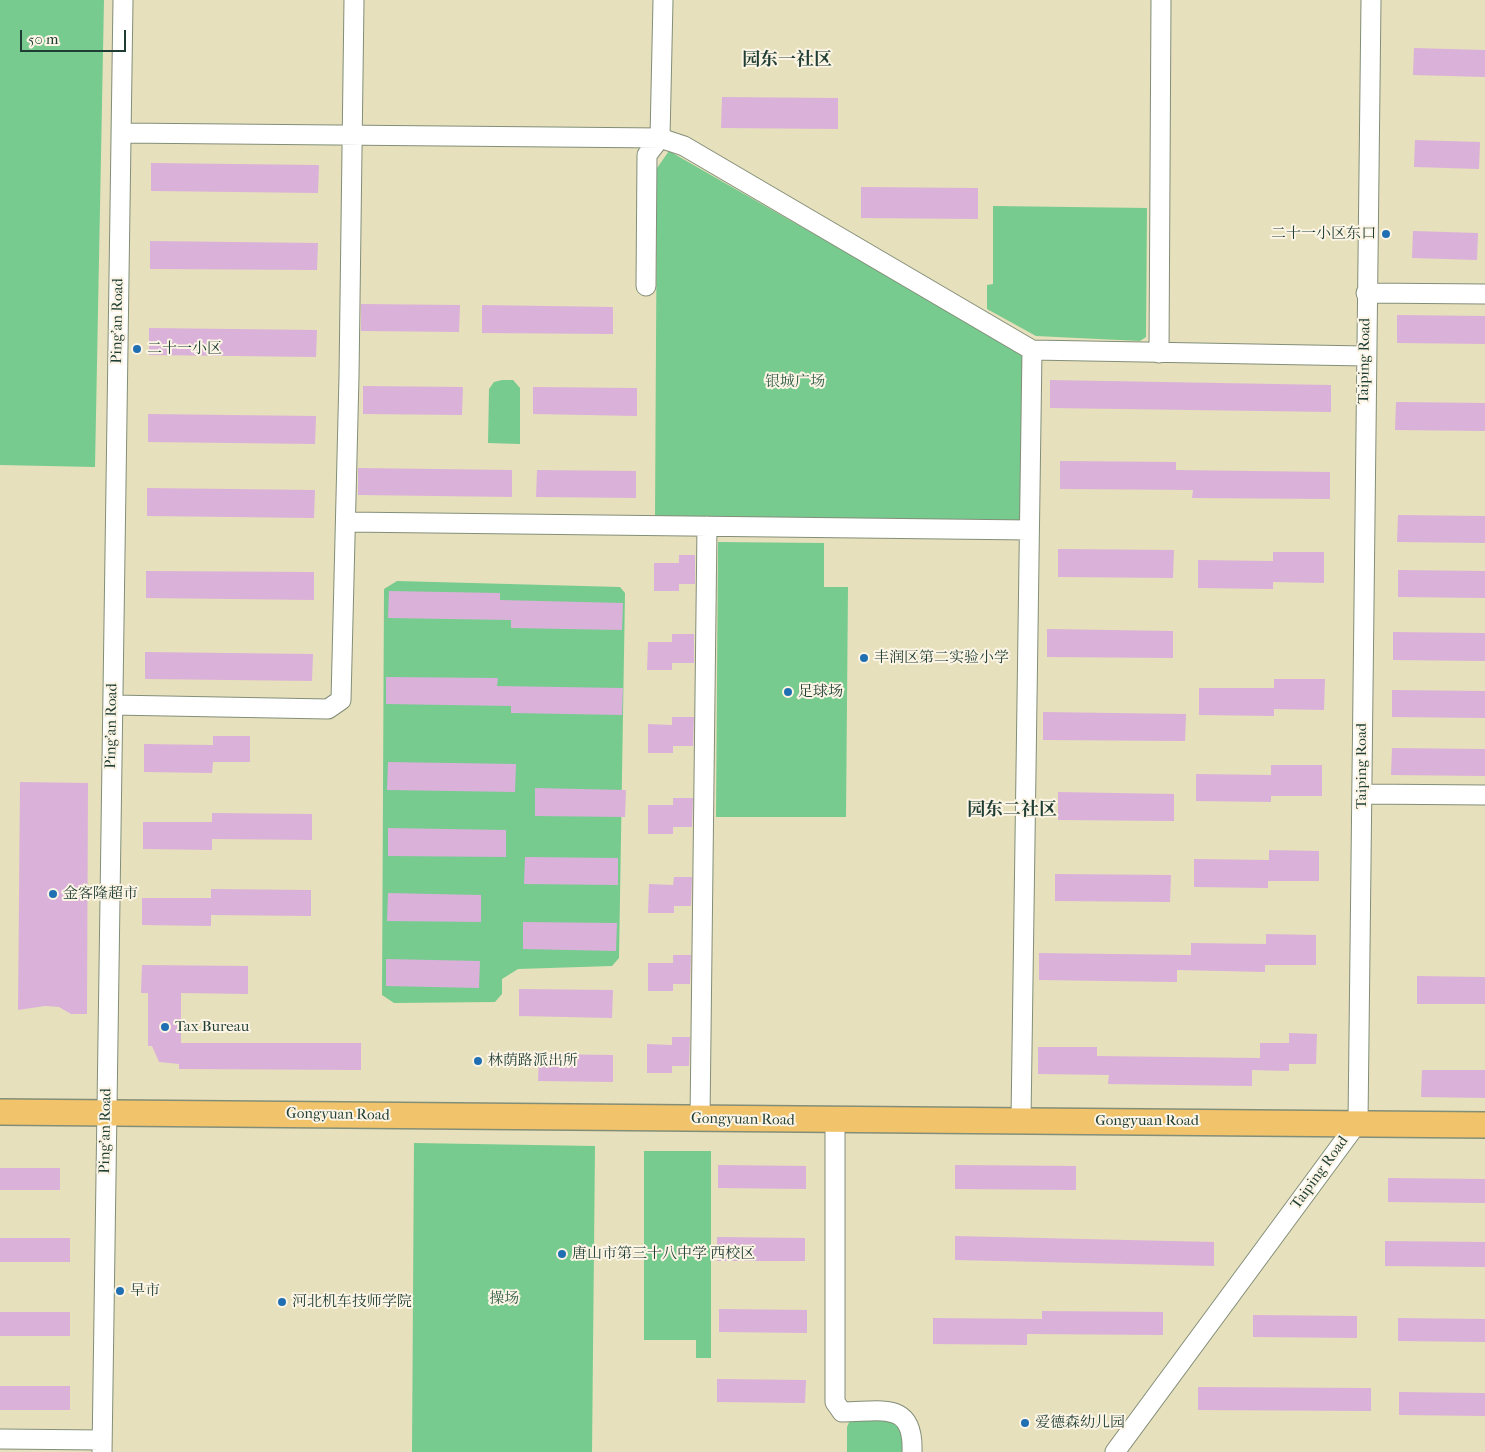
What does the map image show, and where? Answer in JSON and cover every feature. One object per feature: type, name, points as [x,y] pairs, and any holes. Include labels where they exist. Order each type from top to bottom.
[{"type":"main road","name":"Gongyuan Road","points":[[0,1112],[835,1121],[1358,1122],[1485,1125]]},
{"type":"street","name":"Ping'an Road","points":[[102,1446],[122,0]]},
{"type":"street","points":[[112,705],[328,709],[335,706],[341,700],[343,689],[354,0]]},
{"type":"street","points":[[646,286],[647,155],[660,138],[663,0]]},
{"type":"street","points":[[1159,353],[1161,0]]},
{"type":"street","name":"Taiping Road","points":[[1115,1452],[1358,1122],[1370,0]]},
{"type":"street","points":[[121,132],[660,138],[684,146],[1032,350],[1365,356]]},
{"type":"street","points":[[1366,293],[1485,294]]},
{"type":"street","points":[[1021,1120],[1032,350]]},
{"type":"street","points":[[346,522],[1029,530]]},
{"type":"street","points":[[700,1119],[708,526]]},
{"type":"street","points":[[1362,794],[1485,795]]},
{"type":"street","points":[[835,1121],[835,1402],[842,1412],[892,1412],[904,1417],[910,1425],[913,1435],[912,1452]]},
{"type":"street","points":[[0,1440],[102,1446]]},
{"type":"green space","points":[[0,0],[104,0],[95,467],[0,465]]},
{"type":"green space","name":"银城广场","points":[[669,151],[1020,352],[1025,360],[1021,521],[655,519],[657,168]]},
{"type":"green space","points":[[993,206],[1147,208],[1146,337],[1140,341],[1036,336],[987,309],[987,285],[993,284]]},
{"type":"green space","points":[[513,380],[520,388],[520,444],[488,443],[489,389],[494,382]]},
{"type":"green space","points":[[718,542],[824,543],[824,587],[848,587],[846,817],[716,817]]},
{"type":"green space","points":[[397,581],[620,587],[625,593],[619,958],[612,966],[518,969],[502,979],[502,994],[495,1002],[394,1003],[382,995],[384,589]]},
{"type":"green space","name":"操场","points":[[414,1143],[595,1146],[592,1452],[412,1452]]},
{"type":"green space","points":[[644,1151],[711,1151],[711,1358],[696,1358],[696,1340],[644,1340]]},
{"type":"green space","points":[[851,1418],[896,1419],[905,1429],[905,1452],[847,1452],[847,1427]]},
{"type":"building","points":[[1414,48],[1485,50],[1485,77],[1413,75]]},
{"type":"building","points":[[722,97],[838,98],[838,129],[721,128]]},
{"type":"building","points":[[1415,140],[1480,142],[1479,169],[1414,167]]},
{"type":"building","points":[[151,163],[319,165],[318,193],[151,191]]},
{"type":"building","points":[[861,187],[978,188],[978,219],[861,218]]},
{"type":"building","points":[[1413,231],[1478,233],[1477,260],[1412,258]]},
{"type":"building","points":[[150,241],[318,243],[317,270],[150,269]]},
{"type":"building","points":[[361,304],[460,305],[459,332],[361,331]]},
{"type":"building","points":[[482,305],[613,307],[613,334],[482,333]]},
{"type":"building","points":[[1397,315],[1485,316],[1485,344],[1397,343]]},
{"type":"building","points":[[149,328],[317,330],[316,357],[149,355]]},
{"type":"building","points":[[1050,380],[1331,385],[1331,412],[1050,408]]},
{"type":"building","points":[[363,386],[463,387],[462,415],[363,414]]},
{"type":"building","points":[[533,387],[637,388],[637,416],[533,414]]},
{"type":"building","points":[[1396,402],[1485,403],[1485,431],[1395,430]]},
{"type":"building","points":[[148,414],[316,416],[315,444],[148,442]]},
{"type":"building","points":[[1060,461],[1176,462],[1176,470],[1330,472],[1330,499],[1192,498],[1193,490],[1060,489]]},
{"type":"building","points":[[358,468],[512,470],[512,497],[358,495]]},
{"type":"building","points":[[537,470],[636,471],[636,498],[536,497]]},
{"type":"building","points":[[147,488],[315,490],[314,518],[147,516]]},
{"type":"building","points":[[1398,515],[1485,516],[1485,543],[1397,542]]},
{"type":"building","points":[[1058,549],[1174,550],[1173,578],[1058,577]]},
{"type":"building","points":[[1273,552],[1324,552],[1324,583],[1273,582],[1273,589],[1198,588],[1198,560],[1273,561]]},
{"type":"building","points":[[679,555],[695,555],[695,584],[679,584],[679,591],[654,591],[654,563],[679,563]]},
{"type":"building","points":[[1398,570],[1485,571],[1485,598],[1398,597]]},
{"type":"building","points":[[146,571],[314,572],[314,600],[146,598]]},
{"type":"building","points":[[389,591],[500,593],[500,600],[623,603],[622,630],[511,628],[511,620],[388,618]]},
{"type":"building","points":[[1047,629],[1173,631],[1173,658],[1047,657]]},
{"type":"building","points":[[1393,632],[1485,633],[1485,661],[1393,660]]},
{"type":"building","points":[[672,634],[694,634],[694,663],[672,663],[672,670],[647,670],[648,642],[672,642]]},
{"type":"building","points":[[145,652],[313,654],[312,681],[145,679]]},
{"type":"building","points":[[386,677],[498,678],[497,686],[623,688],[622,715],[511,713],[511,706],[386,704]]},
{"type":"building","points":[[1274,679],[1325,679],[1324,710],[1274,709],[1274,716],[1199,715],[1199,688],[1274,688]]},
{"type":"building","points":[[1392,690],[1485,691],[1485,718],[1392,717]]},
{"type":"building","points":[[1043,712],[1186,714],[1185,741],[1043,740]]},
{"type":"building","points":[[672,717],[694,717],[693,746],[673,746],[673,753],[648,753],[648,724],[672,725]]},
{"type":"building","points":[[213,736],[250,736],[250,762],[213,762],[212,773],[144,772],[144,744],[213,745]]},
{"type":"building","points":[[1392,748],[1485,749],[1485,776],[1391,775]]},
{"type":"building","points":[[388,762],[516,764],[515,792],[387,790]]},
{"type":"building","points":[[1271,765],[1322,765],[1322,796],[1271,796],[1271,802],[1196,801],[1196,774],[1271,775]]},
{"type":"building","name":"金客隆超市","points":[[20,782],[88,783],[87,1014],[71,1014],[59,1007],[45,1006],[18,1010]]},
{"type":"building","points":[[535,788],[626,790],[625,817],[535,816]]},
{"type":"building","points":[[1058,792],[1174,794],[1174,821],[1058,820]]},
{"type":"building","points":[[673,798],[693,798],[692,827],[673,827],[673,834],[648,834],[648,805],[673,805]]},
{"type":"building","points":[[212,813],[312,814],[312,840],[212,839],[212,850],[143,849],[143,822],[212,822]]},
{"type":"building","points":[[388,828],[506,830],[506,857],[388,856]]},
{"type":"building","points":[[1269,850],[1319,851],[1319,881],[1268,881],[1268,888],[1194,887],[1194,859],[1269,860]]},
{"type":"building","points":[[525,857],[618,858],[618,885],[524,884]]},
{"type":"building","points":[[1055,874],[1171,875],[1170,902],[1055,901]]},
{"type":"building","points":[[674,877],[692,877],[691,906],[674,906],[674,913],[648,913],[649,884],[673,885]]},
{"type":"building","points":[[211,889],[311,890],[311,916],[211,915],[211,926],[142,925],[142,898],[211,898]]},
{"type":"building","points":[[388,893],[481,895],[481,922],[387,921]]},
{"type":"building","points":[[523,922],[617,923],[616,951],[523,949]]},
{"type":"building","points":[[1266,934],[1316,935],[1316,965],[1265,965],[1265,972],[1177,970],[1177,982],[1039,980],[1039,953],[1191,955],[1191,943],[1266,944]]},
{"type":"building","points":[[673,955],[691,955],[690,984],[673,984],[673,991],[648,991],[648,963],[673,963]]},
{"type":"building","points":[[386,959],[480,961],[479,988],[386,986]]},
{"type":"building","name":"Tax Bureau","points":[[142,965],[248,966],[248,994],[181,993],[181,1043],[361,1043],[361,1070],[179,1069],[179,1064],[159,1062],[152,1046],[148,1046],[148,993],[141,993]]},
{"type":"building","points":[[1417,976],[1485,977],[1485,1004],[1417,1004]]},
{"type":"building","points":[[519,989],[613,990],[612,1018],[519,1016]]},
{"type":"building","points":[[1289,1033],[1317,1034],[1316,1064],[1289,1064],[1289,1071],[1252,1070],[1252,1086],[1108,1084],[1109,1075],[1038,1074],[1038,1047],[1097,1047],[1097,1056],[1260,1058],[1260,1043],[1289,1043]]},
{"type":"building","points":[[672,1037],[690,1037],[689,1066],[672,1066],[672,1073],[647,1073],[647,1044],[672,1045]]},
{"type":"building","points":[[539,1054],[613,1055],[613,1082],[538,1081]]},
{"type":"building","points":[[1422,1070],[1485,1070],[1485,1098],[1421,1097]]},
{"type":"building","points":[[718,1165],[806,1166],[806,1189],[718,1188]]},
{"type":"building","points":[[955,1165],[1076,1166],[1076,1190],[955,1189]]},
{"type":"building","points":[[0,1168],[60,1168],[60,1190],[0,1190]]},
{"type":"building","points":[[1388,1178],[1485,1179],[1485,1203],[1388,1202]]},
{"type":"building","points":[[955,1236],[1214,1242],[1214,1266],[955,1260]]},
{"type":"building","points":[[717,1237],[805,1238],[805,1261],[717,1261]]},
{"type":"building","points":[[0,1238],[70,1238],[70,1262],[0,1262]]},
{"type":"building","points":[[1385,1241],[1485,1242],[1485,1267],[1385,1266]]},
{"type":"building","points":[[719,1309],[807,1310],[807,1333],[719,1332]]},
{"type":"building","points":[[1042,1311],[1163,1312],[1163,1335],[1027,1334],[1027,1345],[933,1344],[933,1318],[1042,1319]]},
{"type":"building","points":[[0,1312],[70,1312],[70,1336],[0,1336]]},
{"type":"building","points":[[1253,1315],[1357,1316],[1357,1338],[1253,1337]]},
{"type":"building","points":[[1398,1318],[1485,1319],[1485,1342],[1398,1341]]},
{"type":"building","points":[[717,1379],[806,1380],[805,1403],[717,1402]]},
{"type":"building","points":[[0,1386],[70,1386],[70,1410],[0,1410]]},
{"type":"building","points":[[1198,1387],[1371,1388],[1371,1411],[1198,1410]]},
{"type":"building","points":[[1399,1392],[1485,1393],[1485,1416],[1399,1415]]},
{"type":"place","name":"二十一小区东口","points":[[1386,234]]},
{"type":"place","name":"二十一小区","points":[[137,349]]},
{"type":"place","name":"丰润区第二实验小学","points":[[864,658]]},
{"type":"place","name":"足球场","points":[[788,692]]},
{"type":"place","name":"金客隆超市","points":[[53,894]]},
{"type":"place","name":"Tax Bureau","points":[[165,1027]]},
{"type":"place","name":"林荫路派出所","points":[[478,1061]]},
{"type":"place","name":"唐山市第三十八中学 西校区","points":[[562,1254]]},
{"type":"place","name":"早市","points":[[120,1291]]},
{"type":"place","name":"河北机车技师学院","points":[[282,1302]]},
{"type":"place","name":"爱德森幼儿园","points":[[1025,1423]]},
{"type":"district","name":"园东一社区","points":[[787,61]]},
{"type":"district","name":"园东二社区","points":[[1012,811]]}]
